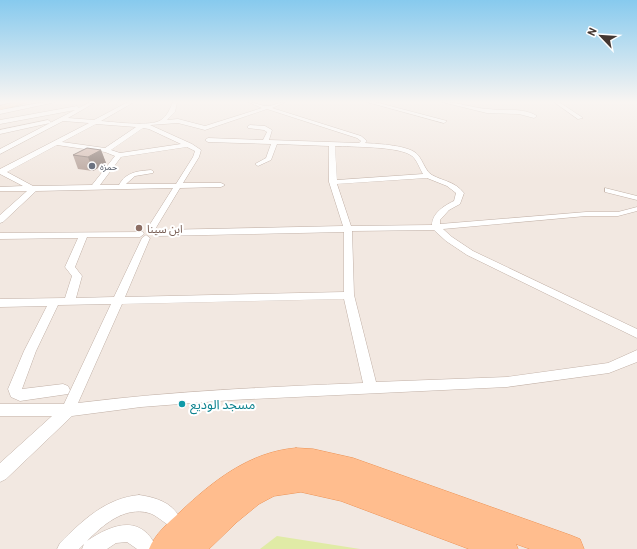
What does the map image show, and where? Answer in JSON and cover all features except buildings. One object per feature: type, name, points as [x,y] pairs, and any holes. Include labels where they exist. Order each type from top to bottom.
[{"type":"main road","points":[[163,549],[230,487],[260,467],[280,460],[303,459],[322,462],[369,477],[570,549]]},
{"type":"main road","points":[[190,544],[238,504],[255,492],[272,484],[300,479],[321,483],[363,496],[444,524],[504,549]]},
{"type":"street","points":[[0,132],[21,128]]},
{"type":"street","points":[[0,152],[45,128]]},
{"type":"street","points":[[2,171],[56,144],[84,128]]},
{"type":"street","points":[[106,150],[140,128]]},
{"type":"street","points":[[0,474],[68,410],[116,301],[149,234],[198,152],[198,150],[190,146],[148,128]]},
{"type":"street","points":[[205,128],[211,135],[208,140]]},
{"type":"street","points":[[259,128],[265,128],[270,131],[266,142]]},
{"type":"street","points":[[329,128],[359,137],[364,141],[360,146]]},
{"type":"street","points":[[56,144],[106,150],[119,155],[190,146],[208,140],[385,146],[410,152],[415,155],[428,176]]},
{"type":"street","points":[[258,164],[269,159],[275,142]]},
{"type":"street","points":[[332,144],[333,182],[348,230],[349,295],[371,387]]},
{"type":"street","points":[[94,188],[119,155]]},
{"type":"street","points":[[2,171],[33,189]]},
{"type":"street","points":[[121,188],[128,176],[151,172]]},
{"type":"street","points":[[333,182],[428,176],[450,184],[460,193],[458,202],[446,208],[439,214],[436,220],[436,227],[448,239],[470,253],[637,334]]},
{"type":"street","points":[[0,189],[177,187],[221,185]]},
{"type":"street","points":[[0,220],[33,189]]},
{"type":"street","points":[[608,190],[637,198]]},
{"type":"street","points":[[0,236],[436,227],[586,214],[618,214],[637,210]]},
{"type":"street","points":[[69,302],[77,276],[70,267],[84,235]]},
{"type":"street","points":[[0,303],[54,303],[349,295]]},
{"type":"street","points":[[54,303],[30,351],[15,389],[16,393],[20,395],[63,390]]},
{"type":"street","points":[[0,410],[68,410],[148,400],[371,387],[507,382],[609,368],[632,359],[637,355]]},
{"type":"street","points":[[66,549],[96,522],[113,510],[128,504],[152,505],[170,517]]},
{"type":"street","points":[[91,549],[106,539],[126,532],[135,535],[148,549]]},
{"type":"green space","points":[[277,536],[360,549],[260,549]]},
{"type":"place","name":"حمزه","points":[[92,166]]},
{"type":"place","name":"ابن سينا","points":[[139,228]]},
{"type":"place","name":"مسجد الوديع","points":[[182,404]]}]
